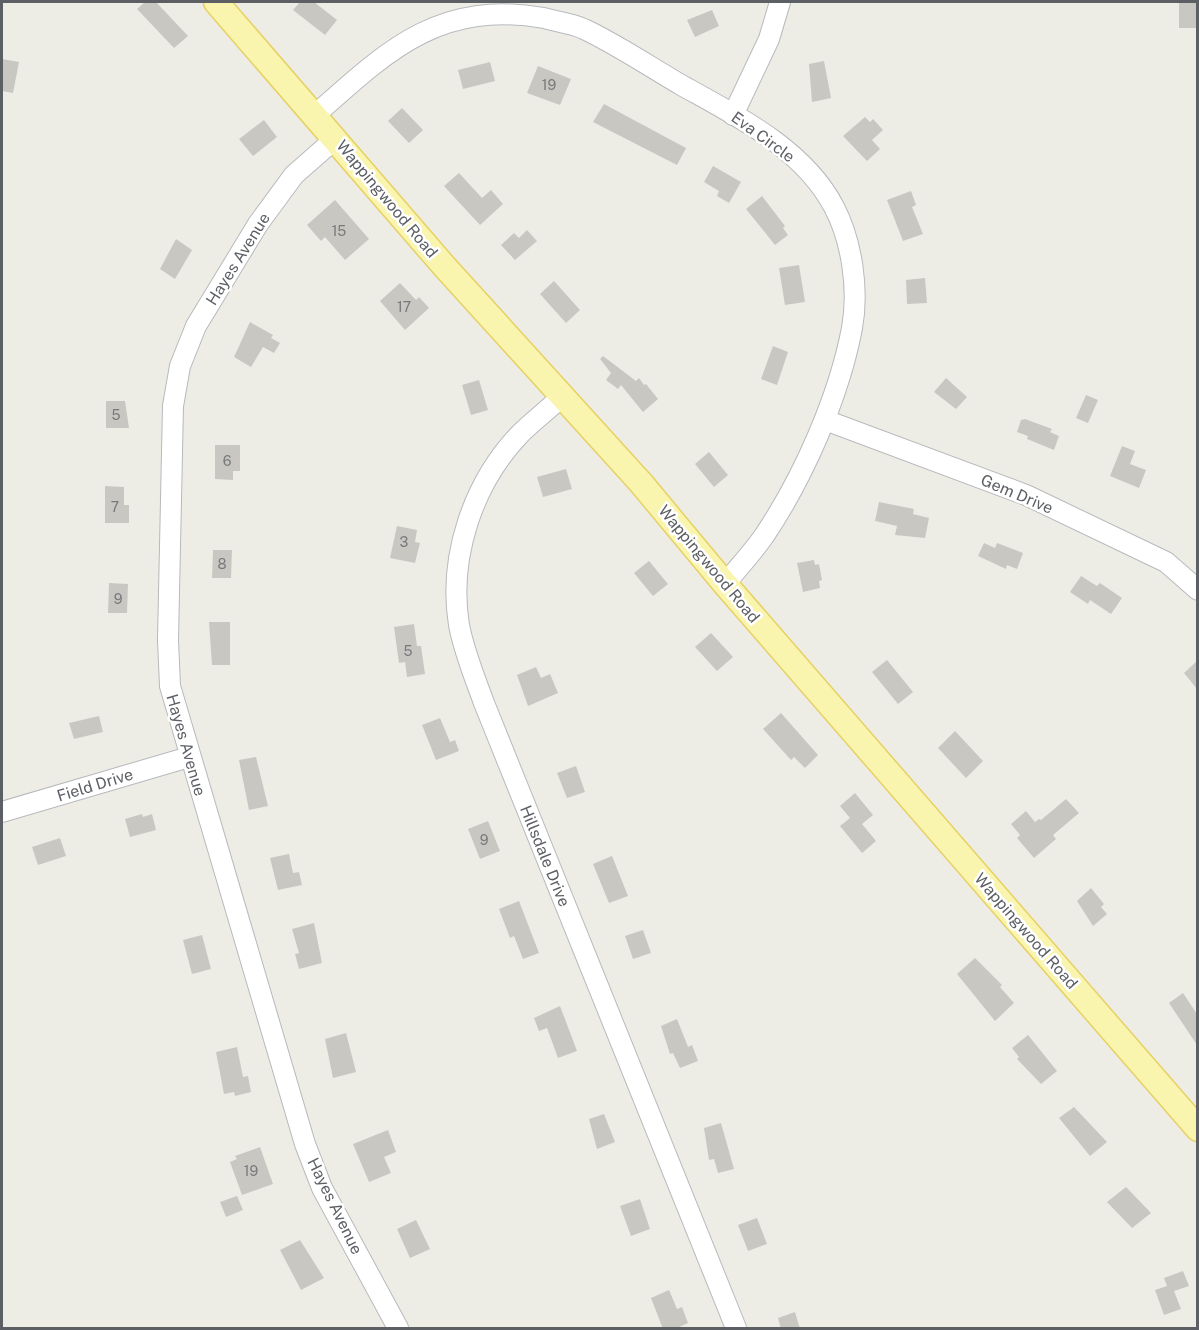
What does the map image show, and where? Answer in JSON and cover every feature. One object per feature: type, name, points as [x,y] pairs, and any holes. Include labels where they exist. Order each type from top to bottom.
[{"type":"main road","name":"Wappingwood Road","points":[[216,2],[561,397],[641,483],[725,584],[1197,1129]]},
{"type":"street","points":[[733,114],[769,39],[780,2]]},
{"type":"street","name":"Eva Circle","points":[[315,115],[377,60],[412,34],[453,17],[494,10],[534,16],[583,28],[733,114],[768,137],[805,167],[834,207],[849,249],[854,283],[853,326],[825,420],[764,536],[725,584]]},
{"type":"street","name":"Hayes Avenue","points":[[335,139],[294,176],[258,224],[196,326],[180,366],[173,406],[168,640],[170,686],[189,757],[305,1144],[322,1188],[398,1329]]},
{"type":"street","name":"Hillsdale Drive","points":[[561,397],[514,441],[478,495],[463,534],[457,581],[459,624],[469,663],[488,714],[736,1329]]},
{"type":"street","name":"Gem Drive","points":[[825,420],[1026,495],[1166,562],[1197,590]]},
{"type":"street","name":"Field Drive","points":[[2,812],[189,757]]},
{"type":"building","points":[[145,2],[156,2],[188,36],[174,48],[137,9]]},
{"type":"building","points":[[300,2],[314,2],[337,20],[325,35],[293,10]]},
{"type":"building","points":[[1179,2],[1197,2],[1196,28],[1179,28]]},
{"type":"building","points":[[712,10],[719,26],[695,37],[687,20]]},
{"type":"building","points":[[2,59],[19,62],[13,93],[2,91]]},
{"type":"building","points":[[824,61],[831,98],[812,102],[809,64]]},
{"type":"building","points":[[490,62],[495,81],[463,89],[458,70]]},
{"type":"building","points":[[538,66],[571,79],[560,105],[527,93]]},
{"type":"building","points":[[604,104],[686,148],[677,165],[593,122]]},
{"type":"building","points":[[402,108],[423,130],[409,143],[388,121]]},
{"type":"building","points":[[865,117],[870,122],[873,119],[883,130],[872,140],[880,149],[867,161],[843,136]]},
{"type":"building","points":[[264,120],[277,137],[253,156],[239,139]]},
{"type":"building","points":[[713,166],[741,182],[729,203],[717,196],[719,191],[704,182]]},
{"type":"building","points":[[459,173],[482,198],[491,190],[503,204],[480,225],[444,186]]},
{"type":"building","points":[[911,191],[916,205],[912,207],[923,234],[903,241],[887,200]]},
{"type":"building","points":[[762,196],[785,226],[783,228],[788,235],[775,245],[746,209]]},
{"type":"building","points":[[335,200],[369,239],[345,260],[325,237],[321,241],[307,225]]},
{"type":"building","points":[[527,230],[537,241],[515,260],[501,245],[514,233],[519,238]]},
{"type":"building","points":[[176,239],[192,250],[175,279],[160,269]]},
{"type":"building","points":[[799,265],[805,302],[785,305],[779,268]]},
{"type":"building","points":[[925,278],[927,303],[907,304],[906,280]]},
{"type":"building","points":[[554,281],[580,310],[566,323],[540,294]]},
{"type":"building","points":[[400,283],[416,300],[419,297],[429,308],[405,330],[380,301]]},
{"type":"building","points":[[250,322],[273,335],[271,338],[280,343],[274,353],[263,347],[251,367],[234,357]]},
{"type":"building","points":[[773,346],[788,352],[777,385],[761,379]]},
{"type":"building","points":[[603,356],[636,381],[639,378],[658,399],[643,412],[621,385],[618,389],[606,380],[611,373],[600,359]]},
{"type":"building","points":[[946,378],[967,397],[956,409],[934,392]]},
{"type":"building","points":[[479,380],[488,410],[471,415],[462,385]]},
{"type":"building","points":[[1086,395],[1098,400],[1088,423],[1076,418]]},
{"type":"building","points":[[106,401],[125,401],[129,428],[106,428]]},
{"type":"building","points":[[1025,419],[1052,429],[1050,432],[1059,436],[1054,450],[1027,439],[1028,436],[1017,432],[1021,420]]},
{"type":"building","points":[[215,445],[240,445],[240,471],[233,471],[233,480],[215,479]]},
{"type":"building","points":[[1122,446],[1135,451],[1130,464],[1146,470],[1139,488],[1110,476]]},
{"type":"building","points":[[709,452],[728,475],[714,487],[695,464]]},
{"type":"building","points":[[566,469],[572,489],[543,497],[537,477]]},
{"type":"building","points":[[105,486],[124,487],[124,505],[129,505],[129,523],[105,523]]},
{"type":"building","points":[[879,502],[914,509],[913,514],[929,518],[925,538],[895,535],[897,526],[875,521]]},
{"type":"building","points":[[397,526],[417,530],[415,542],[420,543],[415,563],[390,558]]},
{"type":"building","points":[[984,543],[995,548],[997,543],[1023,553],[1017,569],[1007,565],[1006,569],[978,556]]},
{"type":"building","points":[[213,550],[232,550],[231,578],[212,578]]},
{"type":"building","points":[[814,560],[815,565],[819,564],[822,580],[819,581],[820,588],[803,592],[797,563]]},
{"type":"building","points":[[649,561],[668,584],[653,596],[634,573]]},
{"type":"building","points":[[1081,576],[1097,586],[1100,583],[1122,598],[1111,614],[1090,600],[1088,604],[1070,592]]},
{"type":"building","points":[[109,583],[128,584],[127,613],[108,613]]},
{"type":"building","points":[[209,622],[230,622],[230,665],[212,665]]},
{"type":"building","points":[[414,624],[417,646],[421,646],[425,674],[407,677],[405,662],[399,663],[394,627]]},
{"type":"building","points":[[711,633],[733,657],[717,671],[695,647]]},
{"type":"building","points":[[887,660],[913,692],[898,704],[872,672]]},
{"type":"building","points":[[1197,661],[1197,689],[1184,673]]},
{"type":"building","points":[[536,667],[541,678],[550,674],[558,693],[528,706],[517,675]]},
{"type":"building","points":[[781,713],[818,755],[805,768],[794,757],[791,760],[763,729]]},
{"type":"building","points":[[99,716],[103,732],[74,739],[69,723]]},
{"type":"building","points":[[440,718],[450,742],[455,740],[459,751],[436,760],[422,725]]},
{"type":"building","points":[[955,731],[983,761],[966,778],[938,748]]},
{"type":"building","points":[[256,757],[268,806],[249,810],[239,760]]},
{"type":"building","points":[[576,766],[585,792],[567,798],[557,773]]},
{"type":"building","points":[[855,793],[873,815],[862,824],[876,841],[862,853],[840,826],[850,818],[840,806]]},
{"type":"building","points":[[1066,799],[1079,813],[1053,835],[1056,839],[1034,858],[1017,838],[1020,835],[1011,824],[1026,811],[1035,822],[1041,820]]},
{"type":"building","points":[[142,814],[143,817],[152,814],[156,830],[130,837],[125,819]]},
{"type":"building","points":[[488,821],[500,851],[480,859],[468,829]]},
{"type":"building","points":[[60,838],[66,856],[38,865],[32,847]]},
{"type":"building","points":[[289,854],[293,873],[299,872],[302,885],[278,890],[270,858]]},
{"type":"building","points":[[612,856],[628,896],[609,903],[593,864]]},
{"type":"building","points":[[1091,888],[1104,904],[1101,907],[1107,914],[1093,926],[1077,901]]},
{"type":"building","points":[[519,901],[539,953],[523,959],[514,936],[510,938],[499,909]]},
{"type":"building","points":[[314,923],[322,963],[299,969],[295,954],[299,953],[292,929]]},
{"type":"building","points":[[643,930],[651,953],[633,959],[625,936]]},
{"type":"building","points":[[202,935],[211,969],[192,974],[183,940]]},
{"type":"building","points":[[975,958],[1002,985],[1000,987],[1014,1003],[995,1021],[957,974]]},
{"type":"building","points":[[1183,993],[1197,1014],[1197,1045],[1169,1003]]},
{"type":"building","points":[[560,1006],[577,1051],[558,1058],[547,1028],[539,1031],[534,1018]]},
{"type":"building","points":[[677,1019],[688,1047],[692,1045],[698,1061],[680,1068],[673,1053],[670,1054],[661,1026]]},
{"type":"building","points":[[346,1033],[356,1072],[333,1078],[325,1039]]},
{"type":"building","points":[[1028,1035],[1057,1071],[1041,1084],[1017,1059],[1019,1057],[1012,1048]]},
{"type":"building","points":[[237,1047],[243,1077],[248,1076],[251,1092],[235,1096],[234,1092],[224,1094],[216,1052]]},
{"type":"building","points":[[1074,1107],[1107,1142],[1090,1156],[1059,1118]]},
{"type":"building","points":[[604,1114],[615,1142],[597,1149],[589,1119]]},
{"type":"building","points":[[721,1123],[734,1169],[718,1173],[714,1159],[709,1160],[704,1128]]},
{"type":"building","points":[[388,1130],[396,1152],[384,1157],[391,1173],[369,1182],[353,1144]]},
{"type":"building","points":[[260,1147],[273,1184],[242,1195],[230,1162],[237,1159],[235,1156]]},
{"type":"building","points":[[1126,1187],[1151,1213],[1132,1228],[1107,1202]]},
{"type":"building","points":[[237,1196],[243,1210],[226,1217],[220,1202]]},
{"type":"building","points":[[640,1199],[650,1229],[631,1236],[620,1206]]},
{"type":"building","points":[[757,1218],[767,1244],[748,1251],[738,1225]]},
{"type":"building","points":[[416,1220],[430,1249],[410,1258],[397,1229]]},
{"type":"building","points":[[300,1240],[324,1278],[301,1290],[280,1250]]},
{"type":"building","points":[[1183,1271],[1189,1286],[1174,1291],[1181,1309],[1164,1315],[1155,1290],[1167,1286],[1164,1278]]},
{"type":"building","points":[[669,1290],[677,1309],[682,1307],[688,1323],[675,1329],[663,1329],[651,1298]]},
{"type":"building","points":[[795,1312],[800,1329],[781,1329],[778,1318]]}]
